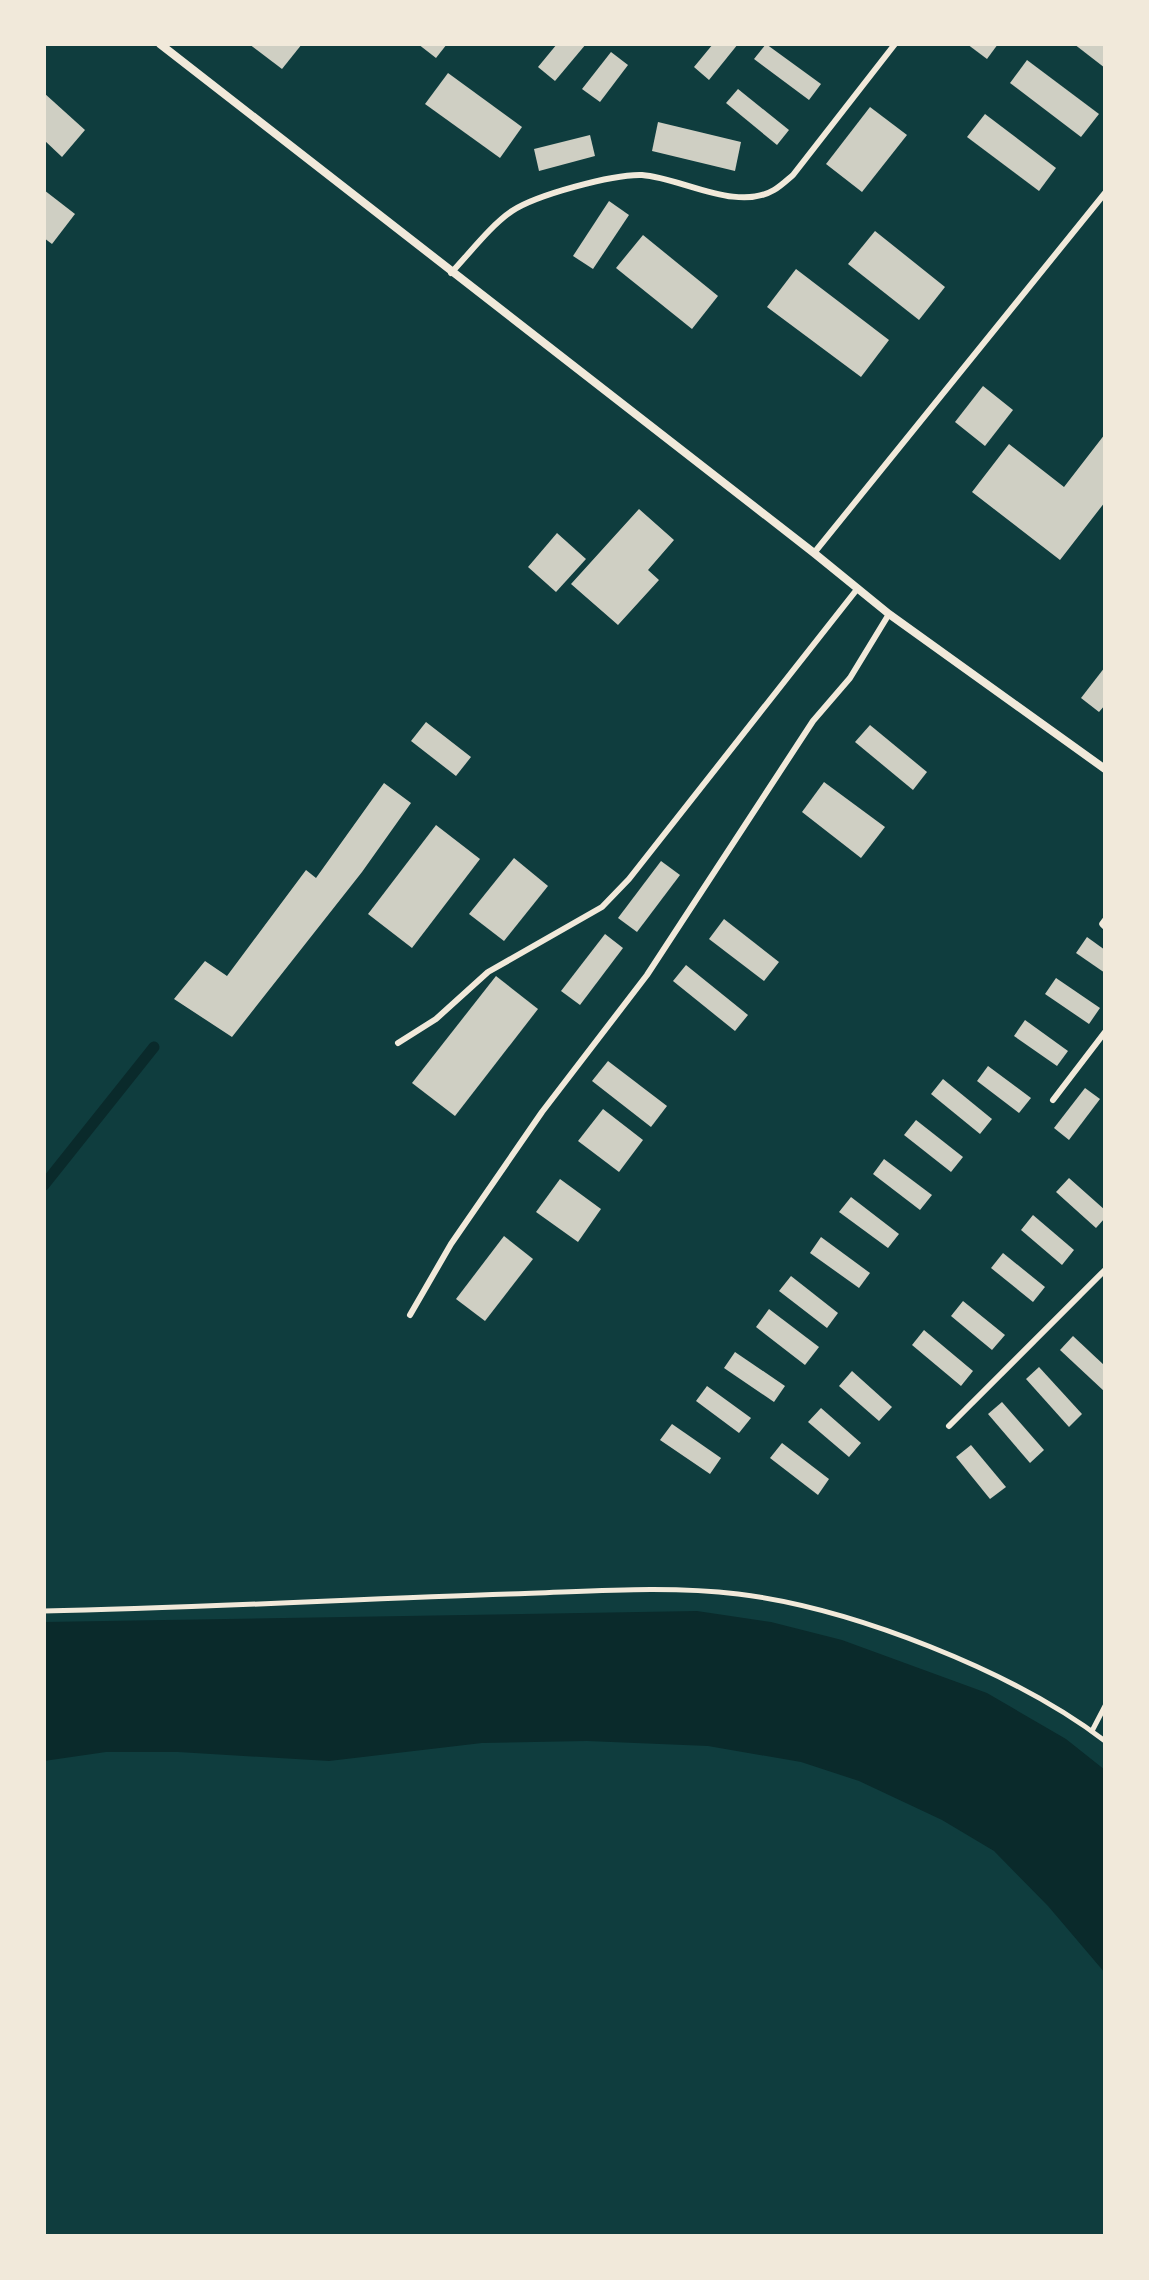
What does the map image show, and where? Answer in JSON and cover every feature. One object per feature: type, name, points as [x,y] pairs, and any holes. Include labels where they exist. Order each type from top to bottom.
[{"type":"street","points":[[160,44],[889,614],[1105,769]]},
{"type":"lane","points":[[451,273],[510,213],[529,202],[562,191],[639,175],[740,198],[773,191],[793,175],[895,44]]},
{"type":"lane","points":[[814,553],[1105,193]]},
{"type":"lane","points":[[398,1043],[436,1019],[488,972],[602,907],[629,879],[858,588]]},
{"type":"lane","points":[[410,1315],[451,1244],[542,1112],[647,975],[813,721],[850,678],[889,614]]},
{"type":"lane","points":[[1105,920],[1102,924],[1105,927]]},
{"type":"lane","points":[[1053,1100],[1105,1032]]},
{"type":"lane","points":[[949,1426],[1105,1270]]},
{"type":"path","points":[[44,1611],[204,1608],[575,1592],[694,1590],[738,1594],[788,1602],[852,1619],[946,1654],[1029,1694],[1105,1741]]},
{"type":"path","points":[[1092,1731],[1105,1706]]},
{"type":"water","points":[[697,1611],[771,1622],[842,1640],[987,1693],[1066,1739],[1105,1770],[1105,1973],[1048,1906],[994,1851],[942,1820],[859,1781],[801,1762],[708,1746],[587,1741],[482,1743],[329,1761],[178,1752],[106,1752],[44,1761],[44,1622]]},
{"type":"building","points":[[249,44],[302,44],[282,69]]},
{"type":"building","points":[[418,44],[447,44],[436,58]]},
{"type":"building","points":[[557,44],[586,44],[555,81],[538,67]]},
{"type":"building","points":[[713,44],[738,44],[709,80],[694,67]]},
{"type":"building","points":[[766,44],[821,84],[809,100],[754,59]]},
{"type":"building","points":[[967,44],[998,44],[987,59]]},
{"type":"building","points":[[1074,44],[1105,44],[1105,68]]},
{"type":"building","points":[[611,52],[628,65],[600,102],[582,89]]},
{"type":"building","points":[[1027,60],[1099,114],[1081,137],[1010,83]]},
{"type":"building","points":[[448,73],[522,127],[500,158],[425,104]]},
{"type":"building","points":[[738,89],[789,130],[777,145],[726,103]]},
{"type":"building","points":[[44,93],[85,130],[62,157],[44,140]]},
{"type":"building","points":[[870,107],[907,135],[862,192],[826,164]]},
{"type":"building","points":[[985,114],[1056,168],[1039,191],[967,137]]},
{"type":"building","points":[[658,122],[741,142],[735,171],[652,151]]},
{"type":"building","points":[[590,135],[595,156],[539,171],[534,149]]},
{"type":"building","points":[[44,190],[75,214],[52,244],[44,238]]},
{"type":"building","points":[[609,201],[629,215],[593,269],[573,256]]},
{"type":"building","points":[[875,231],[945,287],[919,320],[848,264]]},
{"type":"building","points":[[643,235],[718,296],[692,329],[616,268]]},
{"type":"building","points":[[796,269],[889,340],[861,377],[767,307]]},
{"type":"building","points":[[983,386],[1013,410],[985,446],[955,422]]},
{"type":"building","points":[[1105,434],[1105,502],[1060,560],[972,492],[1009,444],[1064,487]]},
{"type":"building","points":[[639,509],[674,540],[648,570],[659,580],[618,625],[571,584]]},
{"type":"building","points":[[557,533],[586,559],[556,592],[528,567]]},
{"type":"building","points":[[1105,667],[1105,705],[1099,712],[1081,698]]},
{"type":"building","points":[[426,722],[471,757],[456,776],[411,741]]},
{"type":"building","points":[[870,725],[927,772],[913,790],[855,742]]},
{"type":"building","points":[[824,782],[885,827],[861,858],[802,812]]},
{"type":"building","points":[[384,783],[411,803],[362,872],[232,1037],[174,999],[205,961],[227,976],[306,870],[316,878]]},
{"type":"building","points":[[436,825],[480,859],[412,948],[368,914]]},
{"type":"building","points":[[514,858],[548,886],[504,941],[469,914]]},
{"type":"building","points":[[661,861],[680,875],[637,932],[618,918]]},
{"type":"building","points":[[724,919],[779,962],[764,981],[709,939]]},
{"type":"building","points":[[605,934],[623,948],[580,1005],[561,991]]},
{"type":"building","points":[[1087,937],[1105,950],[1105,973],[1076,953]]},
{"type":"building","points":[[686,965],[748,1015],[735,1031],[673,981]]},
{"type":"building","points":[[496,976],[538,1009],[455,1116],[412,1083]]},
{"type":"building","points":[[1056,978],[1100,1008],[1089,1024],[1045,994]]},
{"type":"building","points":[[1025,1020],[1068,1051],[1057,1066],[1014,1036]]},
{"type":"building","points":[[608,1061],[667,1106],[651,1127],[592,1081]]},
{"type":"building","points":[[988,1066],[1031,1098],[1019,1113],[977,1081]]},
{"type":"building","points":[[943,1079],[992,1119],[980,1134],[931,1094]]},
{"type":"building","points":[[1085,1088],[1100,1099],[1069,1140],[1054,1128]]},
{"type":"building","points":[[603,1109],[643,1140],[619,1172],[578,1141]]},
{"type":"building","points":[[916,1120],[963,1157],[951,1172],[904,1135]]},
{"type":"building","points":[[884,1159],[932,1195],[920,1210],[873,1174]]},
{"type":"building","points":[[1069,1178],[1105,1210],[1105,1218],[1096,1228],[1056,1192]]},
{"type":"building","points":[[560,1179],[601,1209],[578,1242],[536,1212]]},
{"type":"building","points":[[851,1197],[899,1234],[888,1248],[839,1212]]},
{"type":"building","points":[[1033,1215],[1074,1250],[1062,1265],[1021,1230]]},
{"type":"building","points":[[504,1236],[533,1259],[485,1321],[456,1299]]},
{"type":"building","points":[[821,1237],[870,1273],[859,1288],[810,1253]]},
{"type":"building","points":[[1003,1253],[1045,1287],[1033,1302],[991,1268]]},
{"type":"building","points":[[791,1276],[838,1313],[827,1328],[779,1291]]},
{"type":"building","points":[[963,1301],[1005,1335],[992,1350],[951,1316]]},
{"type":"building","points":[[769,1309],[819,1347],[805,1365],[756,1327]]},
{"type":"building","points":[[924,1330],[973,1371],[961,1386],[912,1345]]},
{"type":"building","points":[[1073,1336],[1105,1366],[1105,1392],[1060,1350]]},
{"type":"building","points":[[735,1352],[785,1386],[774,1402],[724,1368]]},
{"type":"building","points":[[1039,1367],[1082,1414],[1069,1427],[1026,1379]]},
{"type":"building","points":[[852,1371],[892,1407],[879,1421],[839,1386]]},
{"type":"building","points":[[707,1386],[751,1418],[739,1433],[696,1401]]},
{"type":"building","points":[[1002,1402],[1044,1450],[1030,1463],[988,1414]]},
{"type":"building","points":[[821,1408],[861,1443],[849,1457],[808,1422]]},
{"type":"building","points":[[672,1424],[721,1458],[710,1474],[660,1440]]},
{"type":"building","points":[[782,1443],[829,1479],[818,1495],[770,1458]]},
{"type":"building","points":[[971,1445],[1006,1487],[990,1499],[956,1457]]},
{"type":"waterway","points":[[44,1185],[154,1047]]}]
